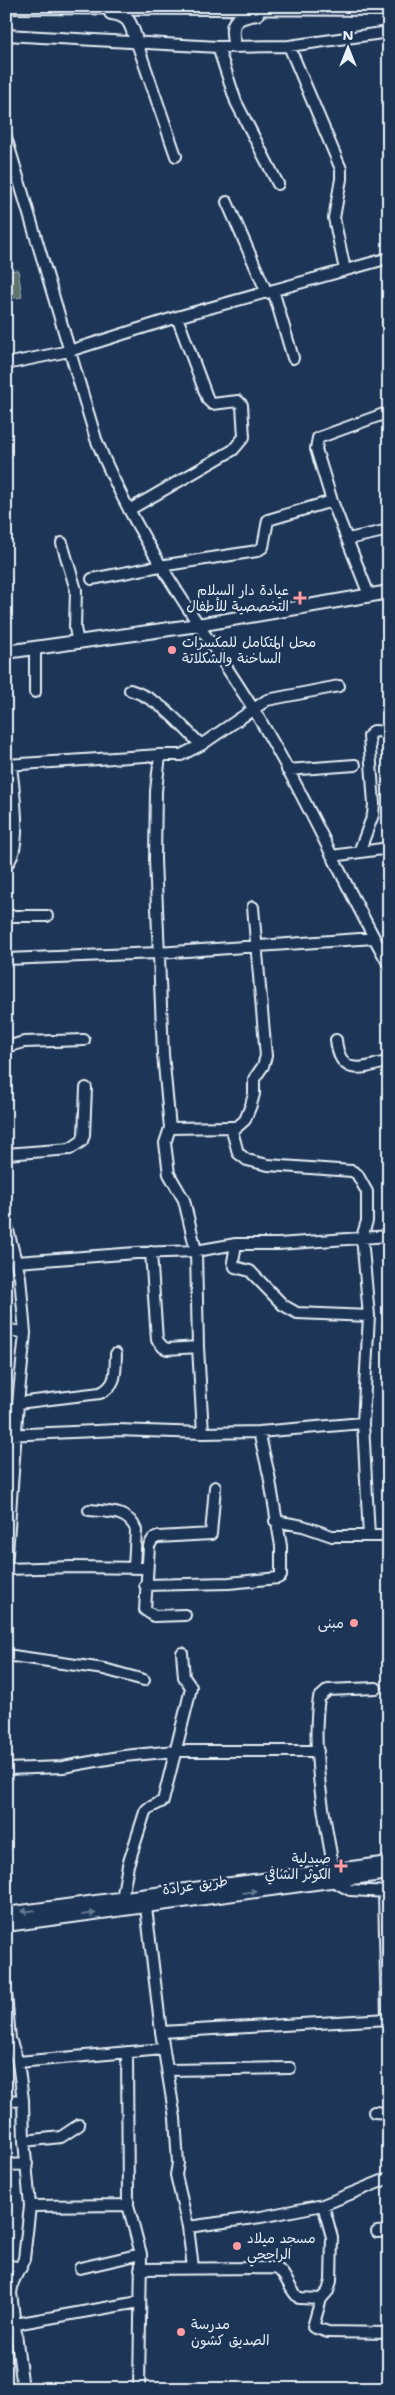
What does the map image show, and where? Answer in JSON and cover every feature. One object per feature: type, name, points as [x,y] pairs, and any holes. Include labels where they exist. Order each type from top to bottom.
[{"type":"main road","points":[[6,7],[389,9]]},
{"type":"main road","points":[[56,7],[121,14],[130,21],[137,43]]},
{"type":"main road","points":[[235,46],[232,28],[242,17],[302,9]]},
{"type":"main road","points":[[6,652],[198,625],[389,592]]},
{"type":"main road","name":"طريق عرادة","points":[[6,1914],[146,1907],[332,1875],[389,1863]]},
{"type":"main road","name":"طريق عرادة","points":[[6,1925],[122,1899],[332,1875],[389,1873]]},
{"type":"street","points":[[6,35],[218,47],[288,46],[389,32]]},
{"type":"street","points":[[137,43],[176,156]]},
{"type":"street","points":[[288,46],[341,169],[342,179],[334,218],[346,270]]},
{"type":"street","points":[[218,47],[236,102],[278,184]]},
{"type":"street","points":[[6,137],[96,439],[109,471],[160,566],[254,711],[288,770],[389,965]]},
{"type":"street","points":[[227,202],[270,292],[293,358]]},
{"type":"street","points":[[6,364],[70,351],[177,317],[389,258]]},
{"type":"street","points":[[129,510],[233,450],[244,437],[242,405],[238,401],[212,404],[208,400],[177,317]]},
{"type":"street","points":[[369,595],[332,501],[316,449],[316,441],[318,438],[389,412]]},
{"type":"street","points":[[92,579],[256,551],[263,547],[268,520],[332,501]]},
{"type":"street","points":[[348,539],[389,530]]},
{"type":"street","points":[[62,542],[76,590],[75,628],[78,643]]},
{"type":"street","points":[[35,649],[35,692]]},
{"type":"street","points":[[6,865],[12,859],[16,839],[9,765],[181,755],[201,745],[254,711],[267,700],[339,686]]},
{"type":"street","points":[[130,690],[158,702],[201,745]]},
{"type":"street","points":[[359,852],[373,815],[374,804],[369,736],[374,731],[389,732]]},
{"type":"street","points":[[160,755],[156,791],[155,859],[163,1054],[170,1128],[165,1143],[169,1174],[184,1200],[196,1252],[198,1347],[203,1433]]},
{"type":"street","points":[[288,770],[355,765]]},
{"type":"street","points":[[332,856],[389,848]]},
{"type":"street","points":[[170,1128],[237,1128],[245,1120],[254,1094],[254,1079],[263,1066],[266,1056],[253,907]]},
{"type":"street","points":[[6,916],[47,916]]},
{"type":"street","points":[[6,959],[158,952],[374,938]]},
{"type":"street","points":[[6,1047],[33,1042],[84,1040]]},
{"type":"street","points":[[336,1040],[340,1059],[347,1066],[362,1068],[389,1061]]},
{"type":"street","points":[[6,1154],[70,1149],[77,1146],[84,1135],[86,1088]]},
{"type":"street","points":[[232,1127],[238,1154],[247,1160],[280,1167],[352,1171],[357,1174],[367,1192],[367,1221],[362,1237],[369,1316],[363,1423],[369,1536]]},
{"type":"street","points":[[6,1223],[17,1262],[23,1296],[25,1333],[18,1403],[11,1435],[6,1569],[147,1568]]},
{"type":"street","points":[[17,1262],[151,1252],[196,1252],[236,1244],[278,1244],[389,1236]]},
{"type":"street","points":[[236,1244],[233,1262],[235,1267],[250,1271],[284,1305],[297,1313],[369,1316]]},
{"type":"street","points":[[151,1252],[157,1340],[162,1347],[167,1349],[198,1347]]},
{"type":"street","points":[[6,1329],[25,1333]]},
{"type":"street","points":[[18,1403],[100,1393],[107,1390],[115,1380],[116,1354]]},
{"type":"street","points":[[11,1435],[117,1430],[203,1433],[259,1432],[363,1423]]},
{"type":"street","points":[[145,1585],[229,1583],[278,1578],[282,1573],[280,1546],[269,1475],[259,1432]]},
{"type":"street","points":[[185,1615],[149,1614],[144,1605],[147,1568],[150,1558],[149,1546],[153,1539],[211,1534],[215,1487]]},
{"type":"street","points":[[89,1510],[123,1514],[134,1525],[136,1530],[134,1568]]},
{"type":"street","points":[[275,1521],[303,1526],[332,1536],[389,1536]]},
{"type":"street","points":[[122,1899],[128,1865],[145,1812],[147,1809],[164,1801],[191,1687],[184,1677],[182,1653]]},
{"type":"street","points":[[6,1655],[104,1668],[144,1680]]},
{"type":"street","points":[[161,2032],[388,2019],[386,1892],[350,1890],[332,1875],[323,1814],[318,1751],[318,1704],[321,1694],[328,1690],[376,1688]]},
{"type":"street","points":[[6,1769],[63,1767],[124,1756],[175,1751],[318,1751]]},
{"type":"street","points":[[146,1907],[163,2049],[175,2118],[178,2163],[176,2175],[188,2227],[193,2268]]},
{"type":"street","points":[[6,1993],[8,2039],[18,2062],[23,2100],[24,2141],[30,2206],[24,2258],[13,2282],[11,2293],[24,2389]]},
{"type":"street","points":[[18,2062],[163,2049]]},
{"type":"street","points":[[127,2052],[128,2205],[141,2254],[139,2389]]},
{"type":"street","points":[[168,2070],[290,2068]]},
{"type":"street","points":[[6,2101],[23,2100]]},
{"type":"street","points":[[374,2112],[389,2113]]},
{"type":"street","points":[[24,2141],[61,2137],[79,2125]]},
{"type":"street","points":[[6,2165],[27,2164]]},
{"type":"street","points":[[188,2227],[260,2218],[323,2205],[389,2178]]},
{"type":"street","points":[[30,2206],[128,2205]]},
{"type":"street","points":[[323,2205],[332,2238],[331,2281],[328,2291],[321,2299],[313,2327],[316,2330],[357,2334],[389,2333]]},
{"type":"street","points":[[377,2232],[389,2231]]},
{"type":"street","points":[[80,2268],[141,2254]]},
{"type":"street","points":[[6,2265],[20,2268]]},
{"type":"street","points":[[140,2269],[279,2269],[290,2289],[299,2298],[321,2299]]},
{"type":"street","points":[[15,2324],[139,2302]]},
{"type":"green space","points":[[18,270],[22,297],[6,299],[6,271]]},
{"type":"place","name":"عيادة دار السلام التخصصية للأطفال","points":[[300,598]]},
{"type":"place","name":"محل المتكامل للمكسرات الساخنة والشكلاتة","points":[[172,650]]},
{"type":"place","name":"مبنى","points":[[354,1623]]},
{"type":"place","name":"صيدلية الكوثر الشافي","points":[[341,1866]]},
{"type":"place","name":"مسجد ميلاد الراجحي","points":[[237,2246]]},
{"type":"place","name":"مدرسة الصديق كشون","points":[[181,2332]]}]
